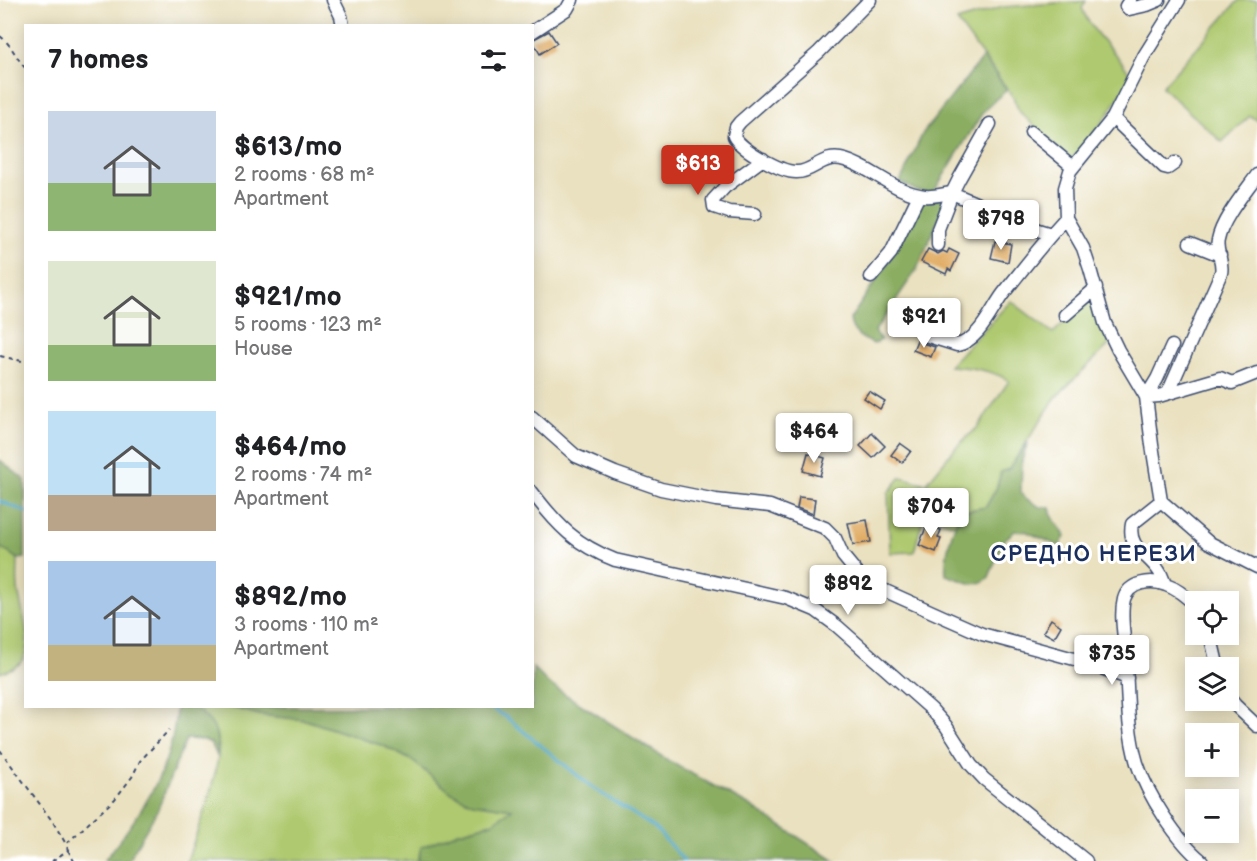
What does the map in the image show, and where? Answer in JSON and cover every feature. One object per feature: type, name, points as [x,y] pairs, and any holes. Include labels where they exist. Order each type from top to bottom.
[{"type":"street","points":[[333,0],[343,24]]},
{"type":"street","points":[[534,31],[567,9],[572,0]]},
{"type":"street","points":[[870,0],[819,52],[736,127],[734,136],[739,144],[763,159],[796,172],[824,160],[844,160],[919,195],[936,196],[952,193],[1051,234]]},
{"type":"street","points":[[1130,0],[1126,6],[1129,9],[1159,0]]},
{"type":"street","points":[[1179,0],[1144,56],[1113,118],[1072,166],[1066,183],[1066,219],[1083,248],[1111,338],[1146,397],[1161,501],[1208,542],[1257,567]]},
{"type":"street","points":[[1113,118],[1164,167],[1168,168],[1175,163]]},
{"type":"street","points":[[938,245],[938,229],[958,179],[990,124]]},
{"type":"street","points":[[1031,132],[1072,166]]},
{"type":"street","points":[[755,214],[722,211],[714,207],[713,200],[725,187],[763,159]]},
{"type":"street","points":[[1168,393],[1219,279],[1222,266],[1217,244],[1220,233],[1257,175]]},
{"type":"street","points":[[871,277],[891,252],[919,195]]},
{"type":"street","points":[[925,335],[957,345],[968,339],[987,319],[1002,295],[1051,234],[1066,219]]},
{"type":"street","points":[[1190,243],[1220,255]]},
{"type":"street","points":[[1065,315],[1096,288]]},
{"type":"street","points":[[1146,397],[1172,346]]},
{"type":"street","points":[[1146,397],[1220,378],[1235,383],[1257,373]]},
{"type":"street","points":[[534,419],[576,456],[615,473],[661,489],[716,500],[770,506],[825,528],[835,538],[843,556],[870,584],[920,607],[982,634],[1089,663],[1127,678]]},
{"type":"street","points":[[534,495],[558,525],[576,541],[595,553],[615,560],[786,598],[815,610],[837,626],[931,709],[946,726],[971,765],[984,779],[1086,861]]},
{"type":"street","points":[[1161,501],[1132,524],[1130,533],[1134,542],[1159,570],[1165,584]]},
{"type":"street","points":[[1185,596],[1165,584],[1140,583],[1129,589],[1124,600],[1122,621],[1133,744],[1145,785],[1193,854],[1203,861]]},
{"type":"street","points":[[1239,709],[1257,726]]},
{"type":"path","points":[[0,36],[10,44],[14,56],[24,67]]},
{"type":"path","points":[[0,356],[24,362]]},
{"type":"path","points":[[66,844],[115,799],[132,777],[140,761],[169,729]]},
{"type":"path","points":[[0,750],[53,822],[74,861]]},
{"type":"path","points":[[52,861],[68,850]]},
{"type":"green space","points":[[1239,0],[1257,0],[1257,120],[1250,116],[1222,142],[1162,87]]},
{"type":"green space","points":[[1086,1],[1082,8],[1086,17],[1131,76],[1104,120],[1070,161],[1019,111],[1013,97],[957,21],[1003,7]]},
{"type":"green space","points":[[983,57],[1007,90],[983,112],[933,193],[917,191],[900,182],[923,133]]},
{"type":"green space","points":[[948,197],[917,269],[875,331],[881,340],[874,344],[865,340],[852,328],[850,319],[886,266],[919,203]]},
{"type":"green space","points":[[1093,294],[1110,344],[1056,397],[1009,469],[1001,472],[997,487],[985,508],[973,509],[957,518],[956,525],[924,515],[914,552],[890,553],[888,493],[901,477],[926,484],[956,447],[978,427],[1009,381],[972,368],[949,366],[1011,301],[1053,333]]},
{"type":"green space","points":[[1028,442],[1022,460],[1021,493],[1040,507],[1050,508],[1053,518],[1065,537],[1059,546],[1025,531],[1015,531],[1004,540],[989,577],[983,582],[972,584],[946,575],[946,560],[950,542],[959,517],[963,511],[986,507],[997,487],[1001,472],[1009,469]]},
{"type":"green space","points":[[0,460],[24,479],[24,558],[18,559],[0,547]]},
{"type":"green space","points":[[0,547],[18,559],[18,588],[24,616],[24,657],[19,664],[0,673]]},
{"type":"green space","points":[[534,669],[549,684],[669,761],[750,806],[835,861],[418,861],[421,847],[456,833],[492,823],[512,809],[473,803],[452,793],[411,760],[384,746],[306,720],[260,715],[233,708],[534,708]]},
{"type":"green space","points":[[176,708],[195,708],[214,727],[217,756],[211,743],[204,740],[186,739],[158,809],[128,861],[104,861],[143,808],[162,770],[174,729]]},
{"type":"green space","points":[[195,708],[233,708],[260,715],[306,720],[384,746],[428,772],[496,806],[513,809],[492,823],[456,833],[418,856],[418,861],[187,861],[217,766],[218,740],[209,721]]},
{"type":"building","points":[[549,31],[557,43],[540,54],[534,39]]},
{"type":"building","points":[[995,241],[1011,244],[1008,262],[991,258]]},
{"type":"building","points":[[928,249],[938,254],[943,251],[947,253],[949,249],[959,254],[951,271],[948,269],[946,274],[921,262]]},
{"type":"building","points":[[918,338],[922,343],[935,347],[931,357],[913,350]]},
{"type":"building","points":[[869,391],[885,401],[880,409],[864,398]]},
{"type":"building","points":[[872,433],[885,446],[873,458],[860,446]]},
{"type":"building","points":[[900,443],[911,451],[902,463],[891,455]]},
{"type":"building","points":[[808,453],[825,458],[820,476],[803,471]]},
{"type":"building","points":[[799,497],[815,499],[813,514],[797,508]]},
{"type":"building","points":[[867,520],[871,542],[853,545],[848,523]]},
{"type":"building","points":[[927,525],[941,530],[938,538],[941,539],[936,552],[919,545]]},
{"type":"building","points":[[1051,619],[1061,626],[1054,638],[1043,632]]},
{"type":"waterway","points":[[0,501],[24,511]]},
{"type":"waterway","points":[[490,708],[506,717],[593,788],[655,828],[684,861]]},
{"type":"district","name":"СРЕДНО НЕРЕЗИ","points":[[1094,553]]}]
